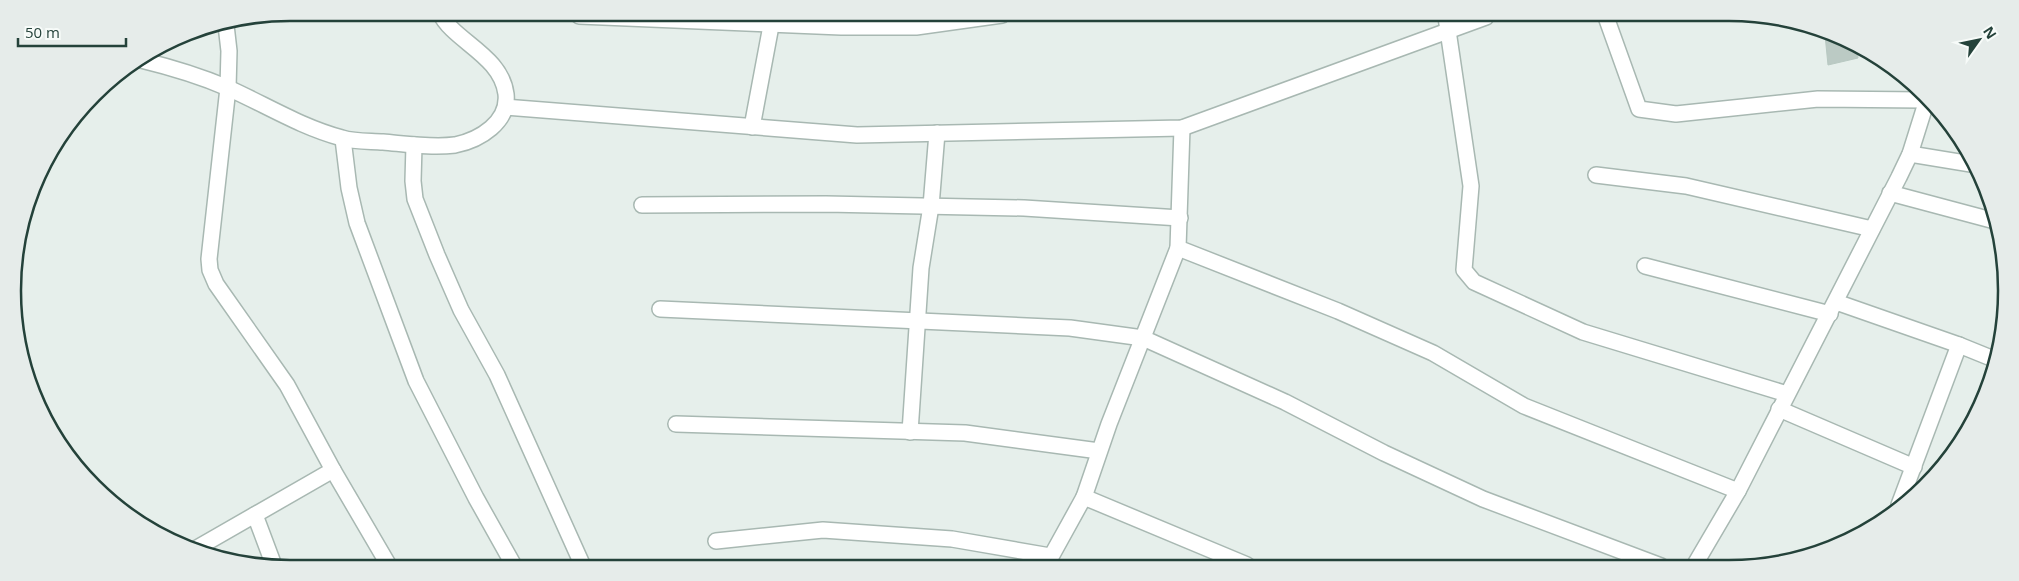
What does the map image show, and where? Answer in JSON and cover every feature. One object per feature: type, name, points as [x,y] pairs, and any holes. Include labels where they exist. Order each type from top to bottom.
[{"type":"street","points":[[149,62],[228,88],[279,115],[343,139],[414,145],[455,145],[477,138],[493,127],[506,107],[506,93],[502,78],[485,56],[462,37],[447,21]]},
{"type":"street","points":[[752,127],[773,21]]},
{"type":"street","points":[[790,21],[841,27],[916,26],[955,21]]},
{"type":"street","points":[[1447,21],[1471,186],[1464,270],[1466,275],[1474,282],[1583,332],[1787,394]]},
{"type":"street","points":[[506,107],[857,135],[1182,128],[1476,21]]},
{"type":"street","points":[[1607,21],[1639,109],[1676,114],[1818,99],[1919,100]]},
{"type":"street","points":[[226,29],[229,51],[228,88],[209,259],[210,270],[216,284],[287,385],[333,470],[386,560]]},
{"type":"street","points":[[1698,560],[1738,491],[1833,308],[1910,154],[1925,106]]},
{"type":"street","points":[[1050,560],[1084,497],[1099,451],[1178,248],[1182,128]]},
{"type":"street","points":[[910,432],[921,268],[931,206],[937,133]]},
{"type":"street","points":[[343,139],[349,188],[357,224],[416,381],[476,498],[511,560]]},
{"type":"street","points":[[414,145],[413,181],[416,200],[437,255],[461,310],[497,374],[580,560]]},
{"type":"street","points":[[1910,154],[1966,163]]},
{"type":"street","points":[[1596,175],[1686,186],[1872,230]]},
{"type":"street","points":[[1890,193],[1988,219]]},
{"type":"street","points":[[642,205],[826,204],[1024,208],[1180,218]]},
{"type":"street","points":[[1178,248],[1338,311],[1432,353],[1524,406],[1738,491]]},
{"type":"street","points":[[1645,266],[1833,308],[1959,345],[1990,357]]},
{"type":"street","points":[[660,309],[1070,328],[1143,338],[1285,402],[1384,453],[1483,499],[1645,560]]},
{"type":"street","points":[[1904,494],[1959,345]]},
{"type":"street","points":[[1779,409],[1914,467]]},
{"type":"street","points":[[676,424],[965,434],[1099,451]]},
{"type":"street","points":[[203,545],[333,470]]},
{"type":"street","points":[[1084,497],[1235,560]]},
{"type":"street","points":[[254,515],[270,559]]},
{"type":"street","points":[[716,541],[823,530],[952,539],[1045,560]]},
{"type":"building","points":[[1825,40],[1858,54],[1858,58],[1828,65]]}]
